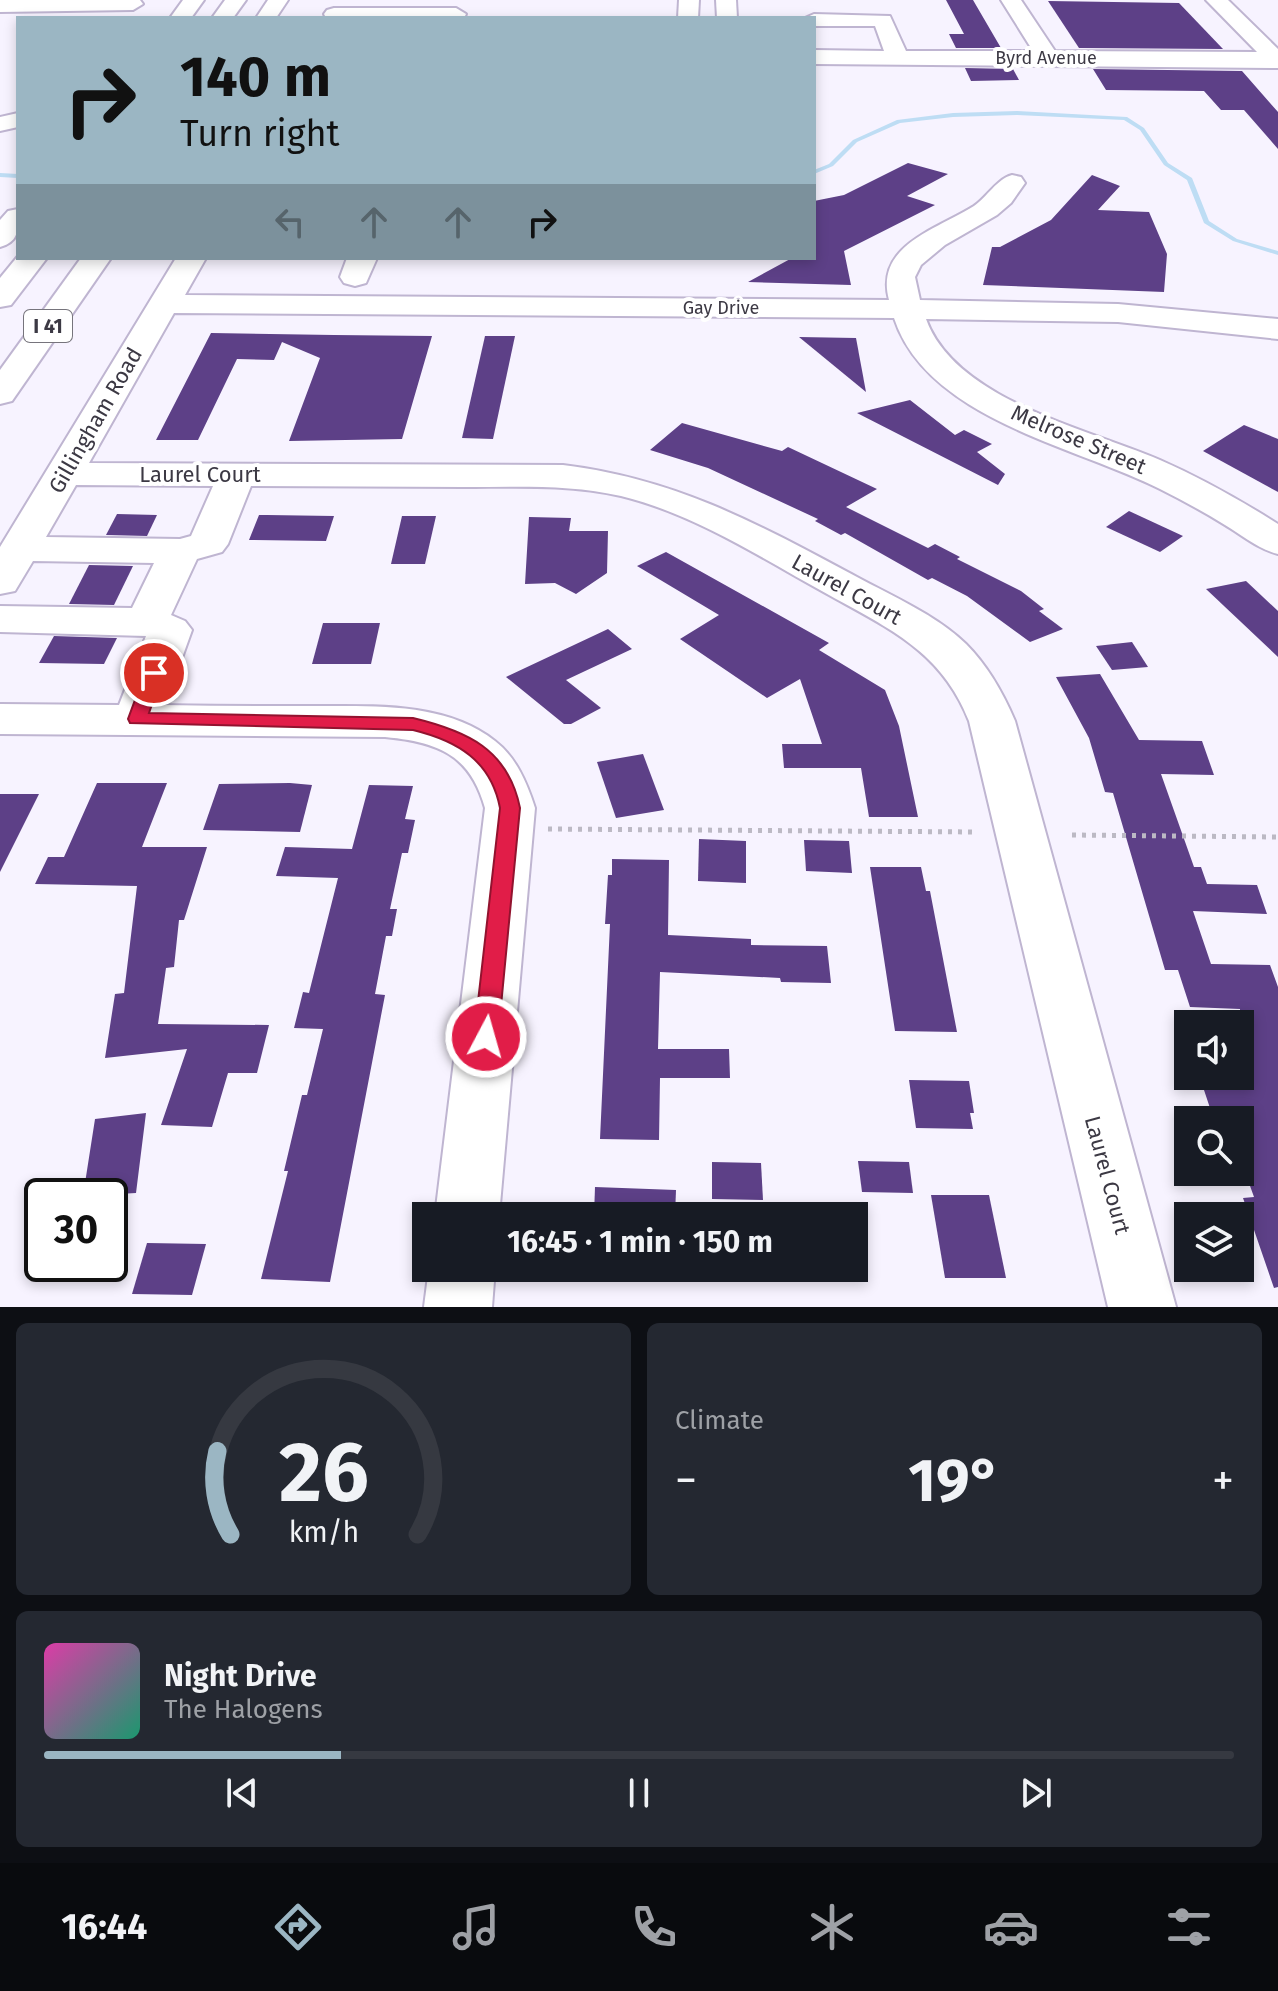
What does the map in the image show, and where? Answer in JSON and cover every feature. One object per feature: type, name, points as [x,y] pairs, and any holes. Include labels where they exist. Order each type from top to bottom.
[{"type":"main road","points":[[182,16],[194,0]]},
{"type":"main road","points":[[224,16],[236,0]]},
{"type":"main road","points":[[1011,0],[1048,58]]},
{"type":"main road","points":[[1216,0],[1277,59]]},
{"type":"main road","points":[[0,6],[129,9]]},
{"type":"main road","points":[[0,16],[129,9]]},
{"type":"main road","points":[[336,11],[455,16]]},
{"type":"main road","points":[[816,20],[883,20],[894,45]]},
{"type":"main road","points":[[816,33],[894,45]]},
{"type":"main road","points":[[816,46],[894,45]]},
{"type":"main road","name":"Byrd Avenue","points":[[816,57],[894,45],[1048,58],[1277,59]]},
{"type":"main road","name":"Melrose Street","points":[[1012,183],[990,209],[924,247],[907,261],[900,280],[918,338],[930,357],[973,391],[1150,469],[1203,496],[1278,542]]},
{"type":"main road","points":[[0,238],[16,219]]},
{"type":"main road","name":"I 41","points":[[0,298],[30,260]]},
{"type":"main road","name":"I 41","points":[[0,394],[95,260]]},
{"type":"main road","name":"Gay Drive","points":[[186,278],[348,279],[907,309],[1118,313],[1278,329]]},
{"type":"main road","name":"Gillingham Road","points":[[10,566],[186,278]]},
{"type":"main road","name":"Laurel Court","points":[[64,474],[563,476],[637,487],[683,502],[731,526],[929,635],[961,662],[974,679],[992,721],[1142,1307]]},
{"type":"main road","points":[[10,566],[180,551],[208,544],[237,474]]},
{"type":"main road","points":[[147,621],[180,551]]},
{"type":"main road","points":[[0,619],[147,621],[170,630],[137,719]]},
{"type":"main road","points":[[0,719],[385,722],[439,730],[481,753],[496,769],[506,788],[510,808],[468,1202]]},
{"type":"main road","points":[[458,1307],[461,1282]]},
{"type":"path","points":[[507,828],[976,832]]},
{"type":"path","points":[[1072,835],[1278,837]]},
{"type":"building","points":[[946,0],[973,0],[1001,48],[956,48],[949,34],[964,34]]},
{"type":"building","points":[[1048,1],[1179,3],[1223,49],[1079,48]]},
{"type":"building","points":[[965,68],[1013,69],[1019,80],[971,81]]},
{"type":"building","points":[[1093,69],[1242,71],[1278,112],[1278,149],[1244,110],[1221,110],[1204,91],[1106,90]]},
{"type":"building","points":[[908,163],[948,174],[907,196],[935,205],[844,251],[851,285],[748,282],[788,260],[816,260],[816,201],[844,195]]},
{"type":"building","points":[[1092,175],[1120,186],[1098,210],[1149,212],[1167,254],[1164,292],[983,285],[992,247],[1000,247],[1051,220]]},
{"type":"building","points":[[211,333],[432,336],[402,439],[289,441],[320,358],[282,342],[274,360],[237,359],[198,440],[156,440]]},
{"type":"building","points":[[485,336],[515,336],[493,439],[462,438]]},
{"type":"building","points":[[799,337],[856,338],[866,392]]},
{"type":"building","points":[[910,400],[955,435],[964,430],[992,444],[977,452],[1005,474],[998,485],[857,413]]},
{"type":"building","points":[[682,423],[782,451],[788,447],[877,489],[846,507],[928,548],[935,544],[960,557],[957,559],[1021,591],[1044,609],[1039,611],[1063,629],[1030,642],[967,596],[932,578],[928,580],[845,533],[841,535],[815,521],[818,519],[708,468],[650,450]]},
{"type":"building","points":[[1244,425],[1278,439],[1278,492],[1203,451]]},
{"type":"building","points":[[1129,511],[1183,536],[1160,552],[1106,527]]},
{"type":"building","points":[[117,514],[157,515],[147,536],[106,535]]},
{"type":"building","points":[[259,515],[334,516],[326,541],[249,540]]},
{"type":"building","points":[[402,516],[436,516],[425,564],[391,564]]},
{"type":"building","points":[[529,517],[571,518],[569,531],[608,531],[607,573],[576,594],[555,583],[525,584]]},
{"type":"building","points":[[666,552],[829,643],[819,650],[885,690],[899,726],[918,817],[869,817],[861,768],[784,768],[782,744],[822,744],[800,679],[767,698],[680,639],[719,615],[637,566]]},
{"type":"building","points":[[89,565],[133,566],[114,605],[69,604]]},
{"type":"building","points":[[1246,581],[1278,611],[1278,657],[1206,589]]},
{"type":"building","points":[[323,623],[380,623],[371,664],[312,664]]},
{"type":"building","points":[[608,629],[632,649],[566,680],[601,708],[571,724],[564,724],[506,677]]},
{"type":"building","points":[[54,636],[117,638],[104,664],[39,663]]},
{"type":"building","points":[[1132,642],[1148,667],[1112,670],[1096,646]]},
{"type":"building","points":[[1100,674],[1139,740],[1202,741],[1214,775],[1161,774],[1194,867],[1201,867],[1207,884],[1257,885],[1267,914],[1193,911],[1211,964],[1270,965],[1278,987],[1278,1287],[1274,1288],[1254,1230],[1254,1202],[1244,1202],[1243,1198],[1254,1197],[1250,1186],[1254,1186],[1254,1106],[1209,1106],[1204,1090],[1254,1090],[1254,1010],[1190,1007],[1178,970],[1165,970],[1113,793],[1105,792],[1089,738],[1056,677]]},
{"type":"building","points":[[643,754],[664,810],[616,818],[597,762]]},
{"type":"building","points":[[97,783],[167,783],[142,847],[207,847],[184,920],[179,920],[174,967],[166,968],[158,1024],[269,1025],[257,1073],[228,1073],[212,1127],[161,1125],[187,1049],[105,1058],[115,994],[124,993],[137,886],[35,884],[48,857],[64,857]]},
{"type":"building","points":[[219,784],[312,785],[300,832],[203,830]]},
{"type":"building","points":[[369,785],[413,786],[405,819],[415,820],[408,853],[402,853],[390,909],[397,909],[392,936],[386,936],[375,994],[385,995],[330,1282],[261,1279],[288,1171],[284,1171],[302,1095],[307,1095],[323,1029],[294,1028],[303,992],[309,993],[338,878],[276,876],[285,847],[352,849]]},
{"type":"building","points":[[0,794],[39,794],[0,872]]},
{"type":"building","points":[[699,839],[746,841],[746,883],[698,881]]},
{"type":"building","points":[[804,840],[849,841],[852,873],[806,871]]},
{"type":"building","points":[[612,859],[669,860],[668,935],[751,939],[751,945],[827,946],[831,983],[660,972],[658,1049],[729,1049],[730,1078],[660,1078],[659,1140],[600,1139],[610,924],[605,924]]},
{"type":"building","points":[[870,867],[921,867],[926,891],[930,891],[957,1032],[895,1031]]},
{"type":"building","points":[[909,1080],[969,1081],[973,1129],[916,1128]]},
{"type":"building","points":[[146,1113],[136,1193],[128,1193],[128,1178],[86,1178],[95,1119]]},
{"type":"building","points":[[858,1161],[909,1162],[913,1193],[862,1192]]},
{"type":"building","points":[[712,1162],[761,1163],[763,1200],[712,1199]]},
{"type":"building","points":[[595,1187],[676,1190],[676,1202],[594,1202]]},
{"type":"building","points":[[931,1195],[989,1195],[1006,1278],[945,1278]]},
{"type":"building","points":[[147,1243],[206,1244],[192,1295],[132,1294]]},
{"type":"waterway","points":[[816,171],[831,165],[855,141],[899,121],[1017,113],[1125,118],[1142,129],[1166,164],[1190,179],[1206,222],[1235,240],[1278,253]]},
{"type":"waterway","points":[[0,175],[16,176]]},
{"type":"route","points":[[154,673],[137,719],[413,724],[462,740],[481,753],[496,769],[506,788],[510,808],[486,1037]]}]
